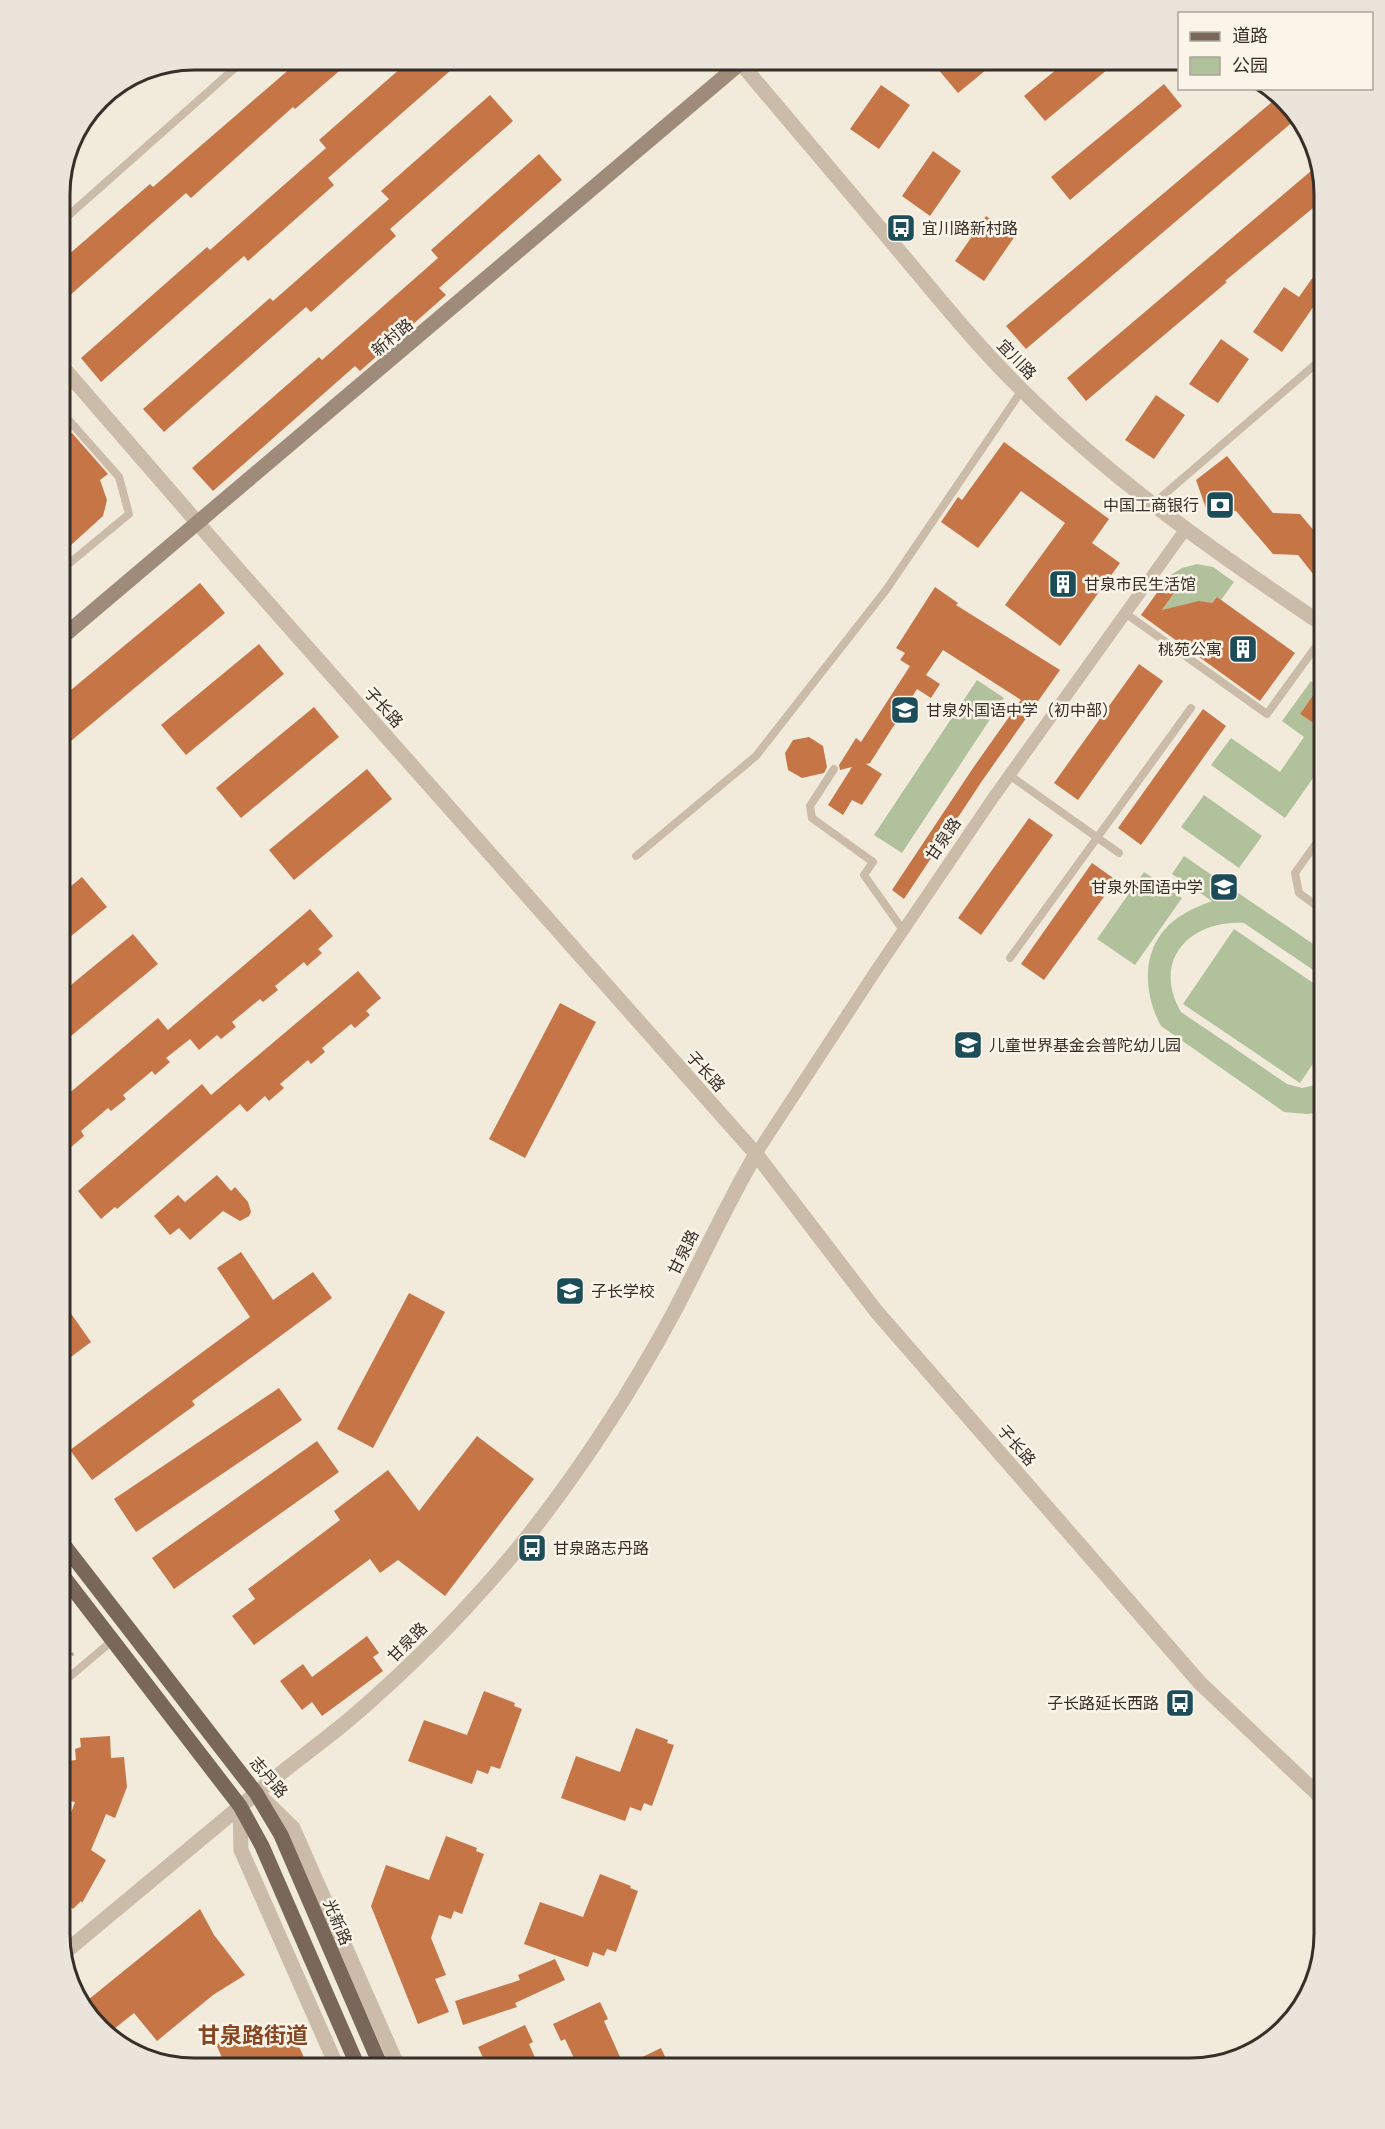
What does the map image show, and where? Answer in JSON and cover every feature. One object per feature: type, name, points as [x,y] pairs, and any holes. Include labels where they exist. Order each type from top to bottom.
[{"type":"main road","name":"新村路","points":[[71,630],[729,71]]},
{"type":"main road","name":"志丹路","points":[[70,1553],[256,1793]]},
{"type":"main road","points":[[70,1585],[240,1806],[262,1846],[354,2058]]},
{"type":"main road","name":"光新路","points":[[256,1793],[281,1835],[377,2058]]},
{"type":"street","name":"宜川路","points":[[749,71],[933,293],[1022,390],[1070,436],[1152,505],[1315,619]]},
{"type":"street","name":"子长路","points":[[71,377],[198,524],[756,1154],[876,1311],[1200,1683],[1315,1792]]},
{"type":"street","name":"甘泉路","points":[[72,1947],[240,1806],[350,1719],[420,1655],[524,1541],[620,1406],[675,1310],[730,1198],[756,1154],[903,930],[1009,775],[1185,530]]},
{"type":"street","name":"志丹路","points":[[256,1793],[293,1828],[394,2058]]},
{"type":"street","points":[[240,1806],[241,1850],[333,2058]]},
{"type":"lane","points":[[71,213],[232,71]]},
{"type":"lane","points":[[1152,505],[1315,365]]},
{"type":"lane","points":[[636,856],[756,756],[886,590],[1022,390]]},
{"type":"lane","points":[[71,423],[119,477],[129,514],[71,563]]},
{"type":"lane","points":[[1125,613],[1267,714],[1315,648]]},
{"type":"lane","points":[[1010,958],[1191,708]]},
{"type":"lane","points":[[834,769],[810,806],[812,818],[873,862],[864,875],[903,930]]},
{"type":"lane","points":[[1009,775],[1119,853]]},
{"type":"lane","points":[[1315,845],[1295,873],[1299,893],[1315,905]]},
{"type":"lane","points":[[70,1676],[113,1640]]},
{"type":"path","points":[[70,1651],[82,1666]]},
{"type":"green space","points":[[1197,564],[1213,567],[1234,582],[1221,600],[1217,597],[1211,604],[1197,602],[1189,604],[1153,623],[1180,585],[1169,576],[1182,568]]},
{"type":"green space","points":[[977,680],[1004,698],[902,853],[874,835]]},
{"type":"green space","points":[[1311,681],[1315,684],[1315,693],[1300,714],[1315,724],[1315,775],[1285,818],[1211,765],[1231,738],[1280,772],[1304,737],[1282,721]]},
{"type":"green space","points":[[1204,795],[1262,836],[1239,868],[1181,827]]},
{"type":"green space","points":[[1184,856],[1315,945],[1315,971],[1244,923],[1225,924],[1207,928],[1192,936],[1181,947],[1174,960],[1171,976],[1173,993],[1181,1012],[1287,1084],[1302,1088],[1315,1085],[1315,1113],[1284,1112],[1161,1026],[1154,1012],[1148,981],[1152,951],[1169,925],[1185,913],[1212,901],[1172,874]]},
{"type":"green space","points":[[1144,872],[1182,898],[1135,965],[1097,939]]},
{"type":"green space","points":[[1234,929],[1315,984],[1315,1061],[1300,1083],[1183,1004]]},
{"type":"building","points":[[287,71],[339,71],[295,109],[293,107],[191,198],[186,193],[71,294],[71,252],[150,184],[153,187]]},
{"type":"building","points":[[397,71],[450,71],[328,178],[334,185],[248,261],[244,256],[101,382],[81,358],[207,247],[210,250],[326,148],[319,140]]},
{"type":"building","points":[[940,71],[985,71],[958,93]]},
{"type":"building","points":[[1055,71],[1106,71],[1045,121],[1024,96]]},
{"type":"building","points":[[1164,84],[1182,106],[1070,200],[1051,177]]},
{"type":"building","points":[[881,85],[910,105],[879,149],[850,129]]},
{"type":"building","points":[[490,95],[513,121],[390,229],[396,236],[311,312],[306,307],[164,432],[143,409],[270,298],[273,301],[389,199],[381,191]]},
{"type":"building","points":[[1273,102],[1292,123],[1026,349],[1006,326]]},
{"type":"building","points":[[933,151],[961,171],[930,216],[902,196]]},
{"type":"building","points":[[539,154],[562,180],[439,288],[446,295],[360,371],[355,366],[213,491],[192,468],[319,357],[322,360],[438,258],[431,250]]},
{"type":"building","points":[[1311,171],[1315,206],[1225,281],[1227,282],[1086,401],[1067,378]]},
{"type":"building","points":[[986,216],[1015,236],[984,281],[955,261]]},
{"type":"building","points":[[1315,274],[1315,304],[1282,352],[1253,332],[1284,287],[1299,297]]},
{"type":"building","points":[[1221,339],[1249,359],[1218,403],[1189,384]]},
{"type":"building","points":[[1156,395],[1185,415],[1154,459],[1125,440]]},
{"type":"building","points":[[71,434],[108,474],[100,480],[107,500],[103,516],[71,545]]},
{"type":"building","points":[[1004,442],[1109,519],[1092,543],[1120,563],[1060,646],[1005,605],[1065,523],[1021,491],[978,548],[941,522],[958,497],[962,500]]},
{"type":"building","points":[[1227,456],[1273,513],[1300,514],[1315,532],[1315,576],[1298,555],[1273,554],[1236,511],[1207,511],[1196,480]]},
{"type":"building","name":"桃苑公寓","points":[[1169,576],[1180,585],[1162,610],[1199,601],[1212,603],[1217,597],[1295,653],[1260,701],[1141,615]]},
{"type":"building","points":[[200,583],[225,613],[71,741],[71,690]]},
{"type":"building","points":[[935,587],[958,603],[956,605],[1060,670],[982,781],[904,899],[892,890],[1021,700],[943,650],[926,675],[940,684],[931,698],[917,689],[870,763],[866,764],[882,774],[862,805],[852,800],[843,815],[828,805],[852,767],[840,770],[839,765],[856,738],[861,742],[910,666],[900,660],[905,653],[896,648]]},
{"type":"building","points":[[259,644],[284,674],[186,755],[161,725]]},
{"type":"building","points":[[1139,664],[1163,681],[1078,800],[1054,783]]},
{"type":"building","points":[[1315,692],[1315,724],[1300,714]]},
{"type":"building","points":[[314,707],[339,737],[241,818],[216,788]]},
{"type":"building","points":[[1203,709],[1226,726],[1141,845],[1118,828]]},
{"type":"building","points":[[809,737],[823,746],[827,767],[824,773],[802,778],[788,770],[785,753],[793,740]]},
{"type":"building","points":[[367,769],[392,799],[294,880],[269,850]]},
{"type":"building","points":[[1029,818],[1053,835],[981,935],[958,918]]},
{"type":"building","points":[[1092,863],[1116,880],[1044,980],[1021,964]]},
{"type":"building","points":[[82,877],[107,907],[71,936],[71,886]]},
{"type":"building","points":[[310,909],[333,936],[318,949],[322,953],[307,966],[304,962],[275,986],[278,990],[263,1002],[260,999],[232,1022],[236,1027],[221,1039],[217,1035],[199,1050],[190,1039],[166,1058],[170,1062],[155,1075],[152,1071],[123,1095],[126,1099],[111,1111],[108,1108],[81,1131],[84,1136],[70,1148],[70,1092],[158,1018],[168,1030]]},
{"type":"building","points":[[133,934],[158,964],[71,1036],[71,985]]},
{"type":"building","points":[[358,971],[381,998],[366,1011],[370,1015],[355,1028],[351,1024],[322,1048],[325,1052],[311,1064],[308,1060],[280,1084],[284,1088],[269,1101],[265,1096],[247,1112],[240,1104],[117,1209],[115,1207],[101,1219],[78,1191],[202,1084],[211,1095]]},
{"type":"building","points":[[560,1003],[596,1022],[525,1158],[489,1139]]},
{"type":"building","points":[[217,1175],[231,1191],[235,1187],[248,1202],[251,1212],[249,1216],[240,1221],[223,1211],[190,1240],[179,1228],[170,1235],[154,1216],[178,1195],[185,1202]]},
{"type":"building","points":[[241,1252],[273,1300],[313,1272],[332,1298],[192,1401],[195,1405],[92,1480],[70,1450],[250,1317],[217,1268]]},
{"type":"building","points":[[409,1293],[445,1312],[373,1448],[337,1429]]},
{"type":"building","points":[[70,1313],[91,1342],[70,1357]]},
{"type":"building","points":[[279,1388],[302,1420],[136,1532],[114,1499]]},
{"type":"building","points":[[477,1436],[534,1479],[445,1596],[398,1560],[380,1573],[370,1559],[254,1645],[232,1616],[255,1599],[248,1589],[340,1520],[334,1511],[388,1470],[419,1511]]},
{"type":"building","points":[[317,1441],[339,1472],[174,1589],[152,1558]]},
{"type":"building","points":[[367,1636],[379,1653],[373,1657],[383,1671],[322,1716],[312,1702],[302,1710],[280,1681],[303,1664],[312,1677]]},
{"type":"building","points":[[484,1691],[515,1703],[514,1706],[522,1709],[500,1769],[491,1766],[488,1774],[477,1770],[472,1784],[408,1761],[424,1720],[467,1735]]},
{"type":"building","points":[[636,1728],[668,1740],[667,1743],[674,1745],[652,1806],[644,1803],[641,1811],[630,1807],[625,1821],[561,1798],[576,1756],[620,1772]]},
{"type":"building","points":[[110,1736],[111,1758],[124,1757],[127,1787],[115,1818],[106,1814],[91,1850],[106,1860],[82,1903],[81,1901],[73,1909],[70,1906],[70,1815],[75,1802],[70,1801],[70,1761],[76,1760],[75,1749],[81,1747],[80,1738]]},
{"type":"building","points":[[446,1836],[477,1848],[476,1851],[484,1854],[462,1914],[454,1911],[451,1919],[439,1915],[431,1938],[446,1975],[435,1979],[449,2012],[418,2024],[371,1906],[386,1865],[429,1880]]},
{"type":"building","points":[[600,1874],[638,1891],[616,1952],[607,1949],[604,1956],[593,1952],[588,1967],[524,1944],[540,1902],[583,1917]]},
{"type":"building","points":[[200,1909],[214,1935],[245,1975],[213,1995],[157,2041],[134,2013],[114,2029],[89,1999]]},
{"type":"building","points":[[555,1959],[565,1980],[515,2003],[517,2007],[463,2025],[455,2001],[520,1980],[518,1975]]},
{"type":"building","points":[[600,2002],[608,2019],[604,2021],[620,2058],[574,2058],[565,2039],[561,2041],[553,2024]]},
{"type":"building","points":[[525,2025],[533,2042],[529,2044],[535,2058],[483,2058],[478,2047]]},
{"type":"building","points":[[253,2027],[260,2043],[291,2029],[304,2058],[222,2058],[216,2044]]},
{"type":"building","points":[[661,2048],[666,2058],[640,2058]]},
{"type":"place","name":"宜川路新村路","points":[[901,228]]},
{"type":"place","name":"中国工商银行","points":[[1220,505]]},
{"type":"place","name":"甘泉市民生活馆","points":[[1063,584]]},
{"type":"place","name":"桃苑公寓","points":[[1243,649]]},
{"type":"place","name":"甘泉外国语中学（初中部）","points":[[905,710]]},
{"type":"place","name":"甘泉外国语中学","points":[[1224,887]]},
{"type":"place","name":"儿童世界基金会普陀幼儿园","points":[[968,1045]]},
{"type":"place","name":"子长学校","points":[[570,1291]]},
{"type":"place","name":"甘泉路志丹路","points":[[532,1548]]},
{"type":"place","name":"子长路延长西路","points":[[1180,1703]]},
{"type":"district","name":"甘泉路街道","points":[[253,2035]]}]
